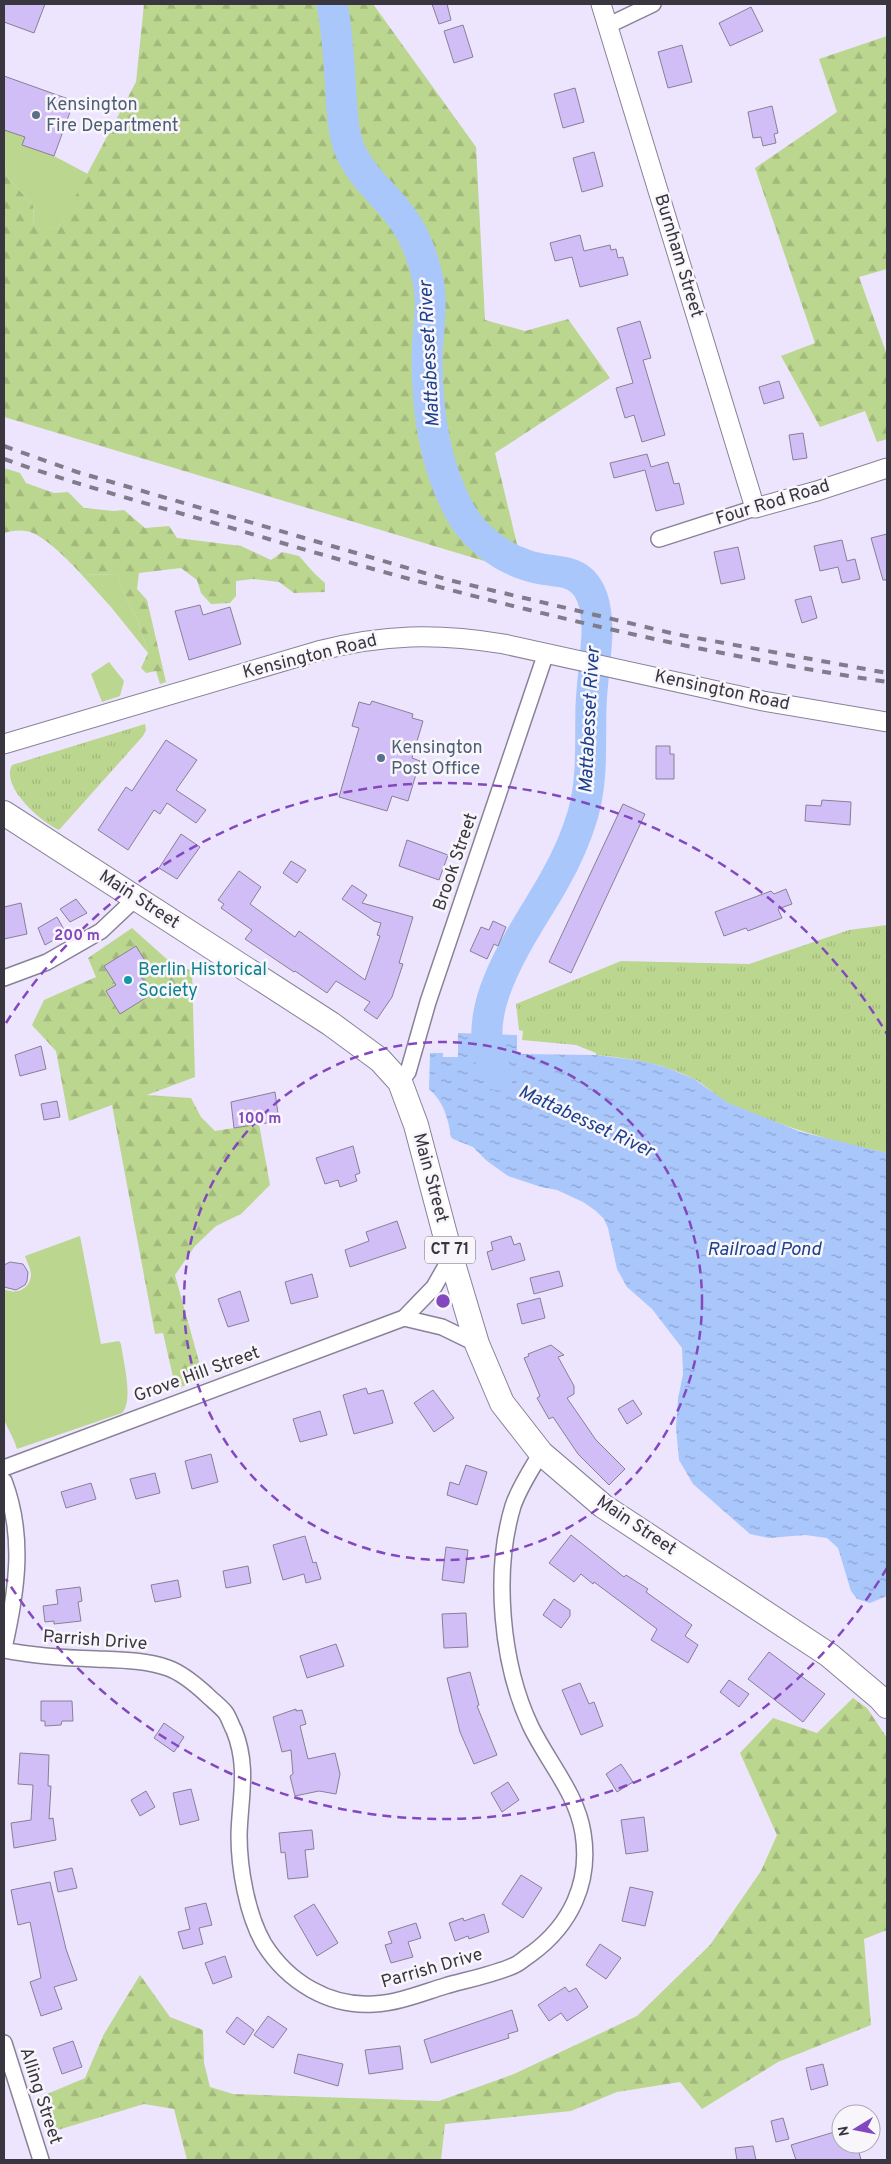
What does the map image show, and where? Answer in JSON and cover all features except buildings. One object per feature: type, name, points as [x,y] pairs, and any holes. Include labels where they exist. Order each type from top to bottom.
[{"type":"main road","name":"Main Street","points":[[4,813],[331,1024],[380,1060],[400,1082],[416,1125],[477,1344],[502,1403],[541,1453],[602,1506],[829,1655],[887,1706]]},
{"type":"street","name":"Burnham Street","points":[[601,4],[755,508]]},
{"type":"street","points":[[607,26],[653,4]]},
{"type":"street","name":"Four Rod Road","points":[[659,538],[887,468]]},
{"type":"street","name":"Kensington Road","points":[[4,744],[309,654],[358,642],[396,636],[461,638],[504,644],[763,701],[887,722]]},
{"type":"street","name":"Brook Street","points":[[400,1082],[408,1072],[428,1002],[546,653]]},
{"type":"street","points":[[4,978],[47,962],[101,931],[136,898]]},
{"type":"street","name":"Grove Hill Street","points":[[4,1468],[404,1318],[434,1288],[452,1257]]},
{"type":"street","points":[[404,1318],[442,1328],[477,1344]]},
{"type":"street","name":"Parrish Drive","points":[[4,1649],[30,1655],[140,1661],[170,1668],[194,1683],[226,1714],[240,1746],[244,1783],[240,1835],[241,1867],[249,1905],[262,1940],[277,1963],[303,1986],[330,1998],[359,2005],[387,2003],[515,1965],[542,1946],[564,1923],[580,1892],[585,1863],[583,1831],[571,1796],[531,1727],[518,1692],[504,1622],[503,1578],[506,1538],[514,1503],[541,1453]]},
{"type":"street","points":[[4,1481],[10,1496],[17,1530],[18,1570],[4,1649]]},
{"type":"street","name":"Alling Street","points":[[4,2043],[41,2160]]},
{"type":"green space","points":[[144,4],[373,4],[476,147],[485,320],[525,331],[568,319],[610,378],[495,453],[524,573],[4,417],[4,160],[7,177],[33,205],[34,226],[58,229],[136,82]]},
{"type":"green space","points":[[887,36],[887,269],[859,277],[887,355],[887,439],[877,442],[865,411],[820,427],[781,356],[815,343],[755,168],[837,112],[819,59]]},
{"type":"green space","points":[[4,130],[25,137],[22,145],[54,156],[88,174],[58,229],[34,227],[33,205],[7,177],[4,160]]},
{"type":"green space","points":[[4,468],[20,473],[26,483],[54,493],[68,492],[84,508],[124,510],[145,528],[169,526],[177,538],[241,546],[271,560],[282,552],[299,556],[325,583],[325,592],[294,593],[279,582],[253,579],[236,581],[236,596],[230,603],[211,604],[201,593],[197,580],[181,568],[139,573],[137,589],[147,600],[166,682],[160,684],[156,671],[146,673],[141,668],[148,653],[138,621],[124,594],[117,574],[82,575],[54,547],[35,534],[20,530],[4,533]]},
{"type":"green space","points":[[117,574],[124,594],[138,621],[148,653],[82,575]]},
{"type":"green space","points":[[109,662],[124,681],[120,696],[102,702],[91,674]]},
{"type":"green space","points":[[145,724],[146,730],[143,736],[59,830],[33,812],[17,793],[12,783],[10,774],[12,765]]},
{"type":"green space","points":[[887,925],[887,1153],[847,1144],[768,1119],[730,1104],[696,1080],[684,1074],[660,1066],[635,1060],[596,1055],[596,1053],[576,1045],[522,1040],[523,1031],[519,1030],[516,1004],[621,961],[749,964],[849,930]]},
{"type":"green space","points":[[132,928],[169,961],[192,971],[195,1077],[147,1095],[191,1098],[201,1117],[215,1131],[259,1124],[270,1185],[241,1214],[216,1226],[195,1246],[175,1275],[203,1376],[176,1390],[163,1333],[155,1334],[112,1105],[69,1121],[56,1051],[32,1025],[44,1000],[96,977],[88,958]],"holes":[[[136,946],[150,968],[140,975],[152,994],[120,1014],[106,992],[116,985],[104,966]]]},
{"type":"green space","points":[[80,1236],[101,1344],[119,1341],[121,1344],[127,1390],[125,1407],[122,1413],[17,1449],[4,1419],[4,1289],[17,1291],[25,1288],[28,1284],[31,1273],[25,1256]]},
{"type":"green space","points":[[853,1698],[867,1708],[887,1738],[887,1930],[864,1939],[871,2025],[778,2062],[702,2109],[680,2082],[617,2092],[571,2111],[445,2124],[441,2160],[187,2160],[174,2109],[144,2104],[51,2132],[40,2097],[85,2078],[104,2034],[140,1975],[170,2017],[203,2030],[204,2063],[210,2087],[233,2094],[439,2101],[514,2074],[637,2016],[710,1945],[761,1871],[777,1835],[740,1753],[773,1718],[817,1733]]},
{"type":"water","name":"Railroad Pond","points":[[458,1033],[517,1035],[517,1054],[596,1055],[642,1061],[668,1068],[694,1079],[728,1103],[801,1132],[887,1153],[887,1596],[870,1603],[857,1599],[851,1591],[838,1548],[827,1538],[805,1535],[769,1538],[750,1534],[693,1484],[679,1460],[676,1428],[678,1399],[683,1374],[682,1348],[652,1309],[627,1287],[617,1269],[608,1228],[604,1219],[583,1202],[557,1190],[541,1187],[508,1176],[487,1161],[473,1147],[451,1137],[444,1111],[438,1099],[429,1089],[430,1053],[443,1053],[443,1057],[458,1057]]},
{"type":"waterway","name":"Mattabesset River","points":[[332,4],[337,37],[343,121],[349,148],[359,167],[400,215],[409,229],[420,252],[427,276],[430,297],[427,379],[431,417],[438,455],[450,491],[470,527],[486,543],[505,556],[526,565],[567,573],[576,577],[588,589],[595,606],[597,633],[591,706],[590,774],[586,801],[567,857],[514,949],[501,975],[492,1001],[487,1026],[489,1051],[498,1075]]},
{"type":"railway","points":[[4,446],[77,472],[449,580],[675,634],[887,673]]},
{"type":"railway","points":[[4,459],[124,497],[324,555],[483,598],[644,637],[724,654],[887,682]]},
{"type":"place","name":"Kensington Fire Department","points":[[36,115]]},
{"type":"place","name":"Kensington Post Office","points":[[381,758]]},
{"type":"place","name":"Berlin Historical Society","points":[[128,980]]}]
